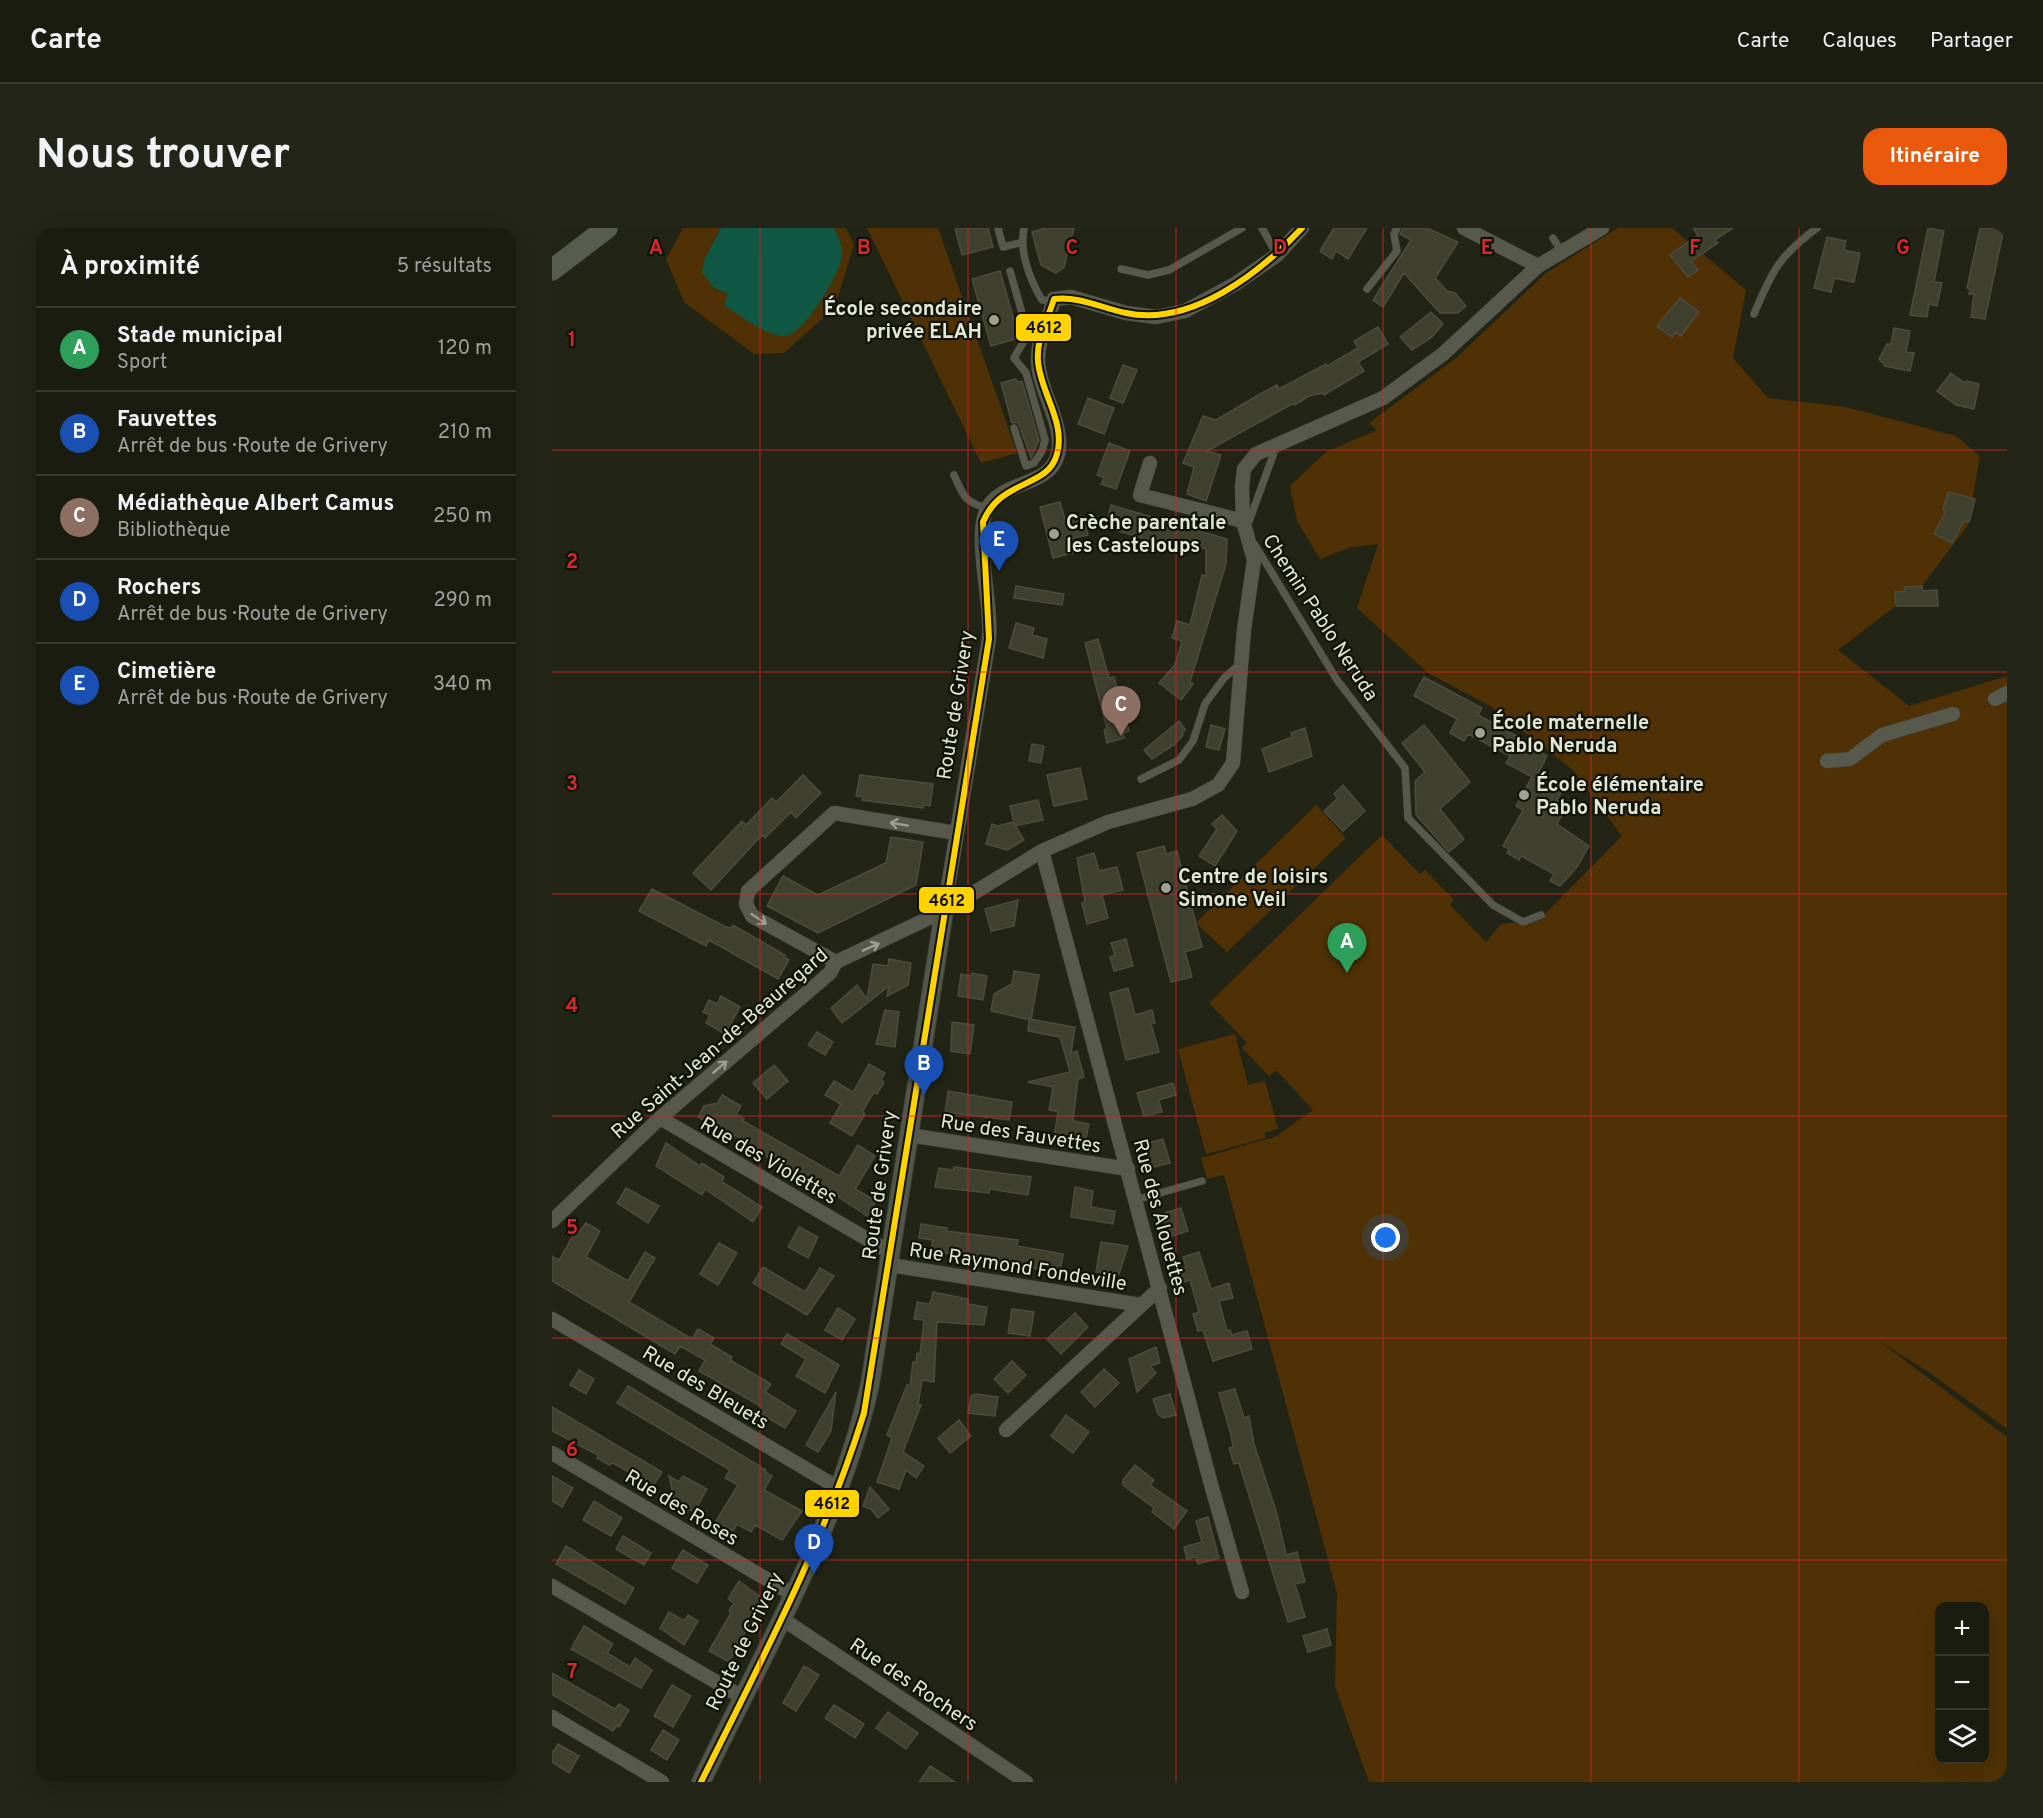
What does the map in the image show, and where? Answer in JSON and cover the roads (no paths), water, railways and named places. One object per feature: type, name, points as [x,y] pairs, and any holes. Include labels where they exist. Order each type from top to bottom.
[{"type":"main road","points":[[552,268],[591,228]]},
{"type":"main road","points":[[552,268],[607,228]]},
{"type":"street","points":[[1041,340],[1053,301],[1071,297],[1126,313],[1156,317],[1185,311],[1235,284],[1277,255],[1302,228]]},
{"type":"street","points":[[1464,228],[1538,266]]},
{"type":"street","name":"Rue Saint-Jean-de-Beauregard","points":[[552,1221],[660,1118],[830,973],[836,962],[944,911],[1042,851],[1108,822],[1192,799],[1218,785],[1233,763],[1254,560],[1246,528],[1242,487],[1244,469],[1256,454],[1277,443],[1383,398],[1443,354],[1538,266],[1602,228]]},
{"type":"street","name":"Route de Grivery","points":[[701,1782],[781,1618],[840,1489],[853,1453],[870,1384],[990,630],[982,528],[987,508],[996,496],[1040,477],[1052,466],[1058,452],[1059,438],[1038,363],[1041,340]]},
{"type":"street","points":[[1150,463],[1140,495],[1246,528]]},
{"type":"street","points":[[1827,761],[1850,759],[1882,735],[1953,714]]},
{"type":"street","points":[[836,962],[752,916],[746,904],[748,891],[834,813],[957,833]]},
{"type":"street","name":"Rue des Alouettes","points":[[1042,851],[1212,1488],[1242,1592]]},
{"type":"street","name":"Rue des Violettes","points":[[660,1118],[890,1259]]},
{"type":"street","name":"Rue des Fauvettes","points":[[909,1135],[1128,1169]]},
{"type":"street","name":"Rue Raymond Fondeville","points":[[890,1259],[1141,1305]]},
{"type":"street","points":[[1006,1430],[1160,1288]]},
{"type":"street","name":"Rue des Bleuets","points":[[552,1319],[840,1489]]},
{"type":"street","name":"Rue des Roses","points":[[552,1453],[792,1594]]},
{"type":"street","points":[[552,1586],[742,1697]]},
{"type":"street","name":"Rue des Rochers","points":[[781,1618],[1026,1782]]},
{"type":"street","points":[[552,1717],[662,1782]]},
{"type":"lane","points":[[998,228],[1003,247],[1023,242]]},
{"type":"lane","points":[[1024,228],[1023,242],[1033,286],[1042,300],[1053,301]]},
{"type":"lane","points":[[1121,270],[1148,275],[1169,270],[1242,228]]},
{"type":"lane","points":[[1262,228],[1277,255]]},
{"type":"lane","points":[[1367,289],[1397,251],[1394,234],[1397,228]]},
{"type":"lane","points":[[1754,314],[1773,270],[1791,247],[1817,228]]},
{"type":"lane","points":[[1553,238],[1562,252]]},
{"type":"lane","points":[[1010,271],[1028,334],[1014,358],[1026,374],[1045,440],[1035,463],[1026,466],[1014,428]]},
{"type":"lane","points":[[1028,334],[1041,340]]},
{"type":"lane","points":[[1246,528],[1277,443]]},
{"type":"lane","points":[[954,475],[964,496],[972,504],[987,508]]},
{"type":"lane","name":"Chemin Pablo Neruda","points":[[1246,528],[1337,680],[1405,768],[1408,818],[1493,905],[1523,922],[1540,915]]},
{"type":"lane","points":[[1141,779],[1179,760],[1193,741],[1205,704],[1224,678],[1242,662]]},
{"type":"lane","points":[[1136,1200],[1203,1181]]},
{"type":"place","name":"École secondaire privée ELAH","points":[[994,320]]},
{"type":"place","name":"Crèche parentale les Casteloups","points":[[1054,534]]},
{"type":"place","name":"Cimetière","points":[[999,571]]},
{"type":"place","name":"École maternelle Pablo Neruda","points":[[1480,733]]},
{"type":"place","name":"Médiathèque Albert Camus","points":[[1121,736]]},
{"type":"place","name":"École élémentaire Pablo Neruda","points":[[1524,795]]},
{"type":"place","name":"Centre de loisirs Simone Veil","points":[[1166,888]]},
{"type":"place","name":"Stade municipal","points":[[1347,973]]},
{"type":"place","name":"Fauvettes","points":[[924,1095]]},
{"type":"place","name":"Rochers","points":[[814,1574]]}]
